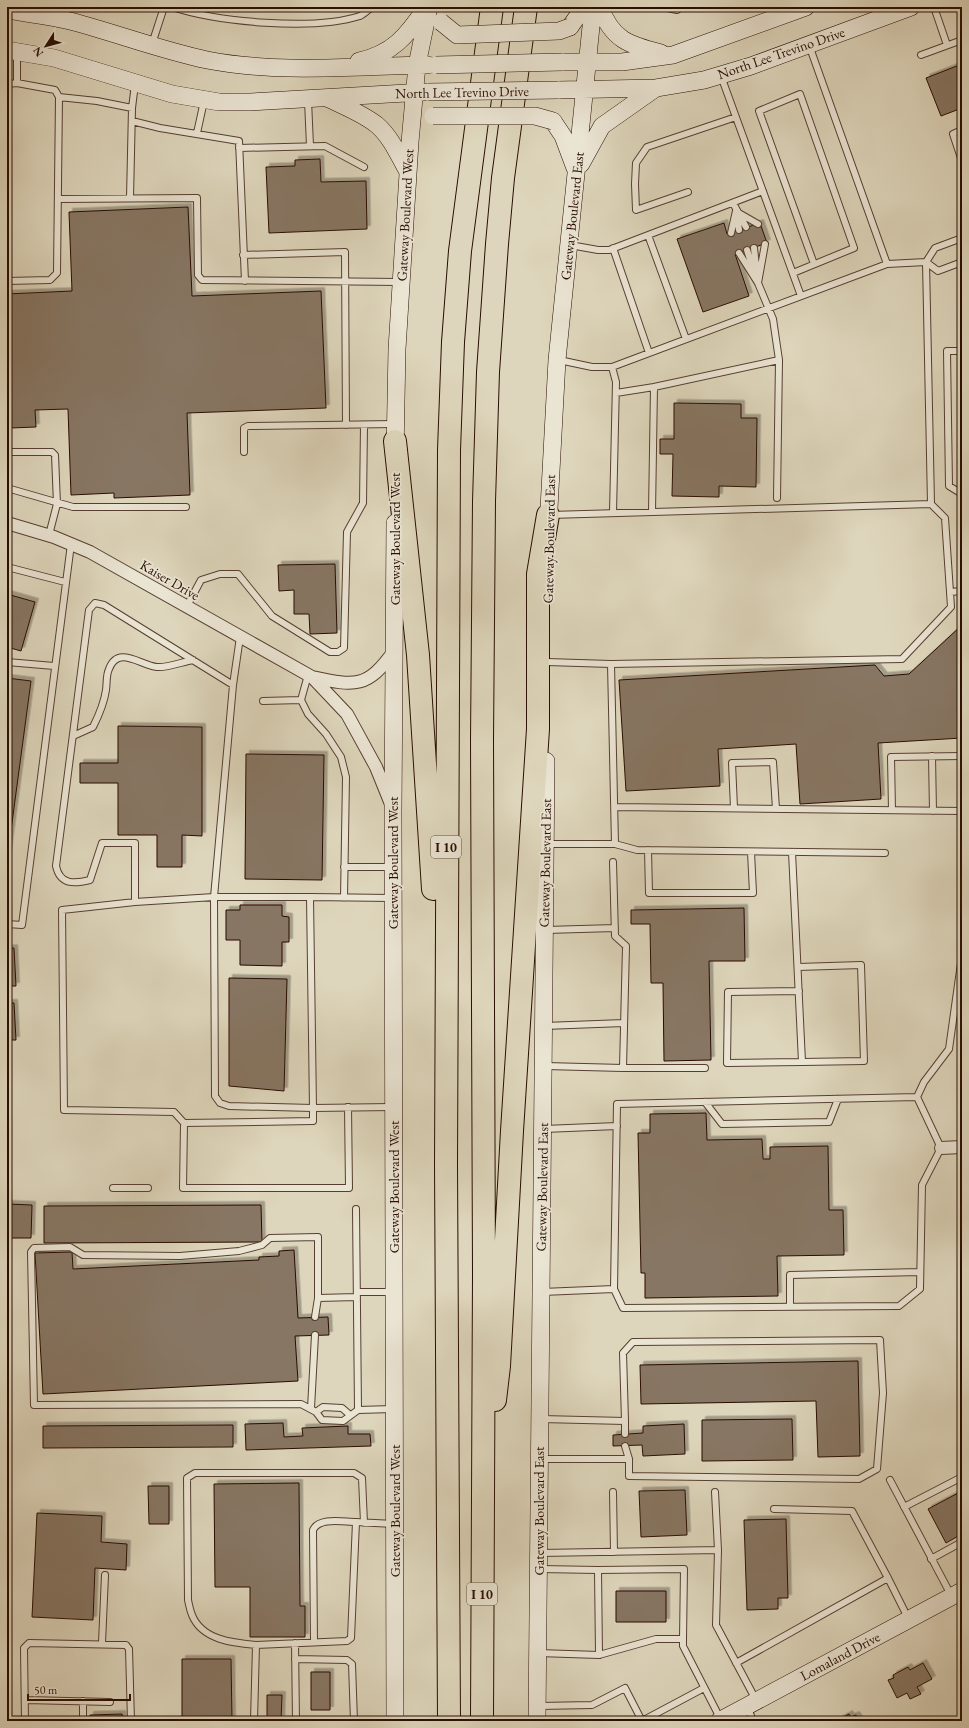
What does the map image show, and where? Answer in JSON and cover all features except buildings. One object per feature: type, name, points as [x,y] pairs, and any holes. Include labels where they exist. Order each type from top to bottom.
[{"type":"highway","name":"I 10","points":[[449,1721],[446,1164],[449,442],[453,342],[460,251],[492,7]]},
{"type":"highway","name":"I 10","points":[[482,1721],[484,1273],[482,740],[484,501],[488,372],[496,252],[503,178],[526,7]]},
{"type":"highway","points":[[395,433],[422,704],[433,900],[434,1094],[446,1164]]},
{"type":"highway","points":[[482,1499],[500,1366],[512,1131],[538,736],[538,574],[548,515]]},
{"type":"main road","name":"Gateway Boulevard West","points":[[396,1720],[393,898],[395,433],[410,142],[421,92],[417,65],[428,7]]},
{"type":"main road","points":[[328,68],[369,59],[382,54],[408,35],[428,7]]},
{"type":"main road","points":[[433,7],[441,22],[457,34],[560,31],[570,27],[584,7]]},
{"type":"main road","name":"Gateway Boulevard East","points":[[537,1714],[548,515],[557,360],[585,90],[586,62],[593,7]]},
{"type":"main road","points":[[600,7],[612,31],[632,46],[673,55]]},
{"type":"main road","name":"North Lee Trevino Drive","points":[[7,10],[31,11],[68,20],[152,46],[207,60],[268,67],[328,68],[562,62],[622,62],[673,55],[803,7]]},
{"type":"main road","name":"North Lee Trevino Drive","points":[[12,51],[54,58],[172,94],[204,100],[250,102],[421,92],[656,88],[689,83],[751,66],[911,7]]},
{"type":"main road","points":[[577,172],[602,126],[656,88]]},
{"type":"main road","points":[[316,97],[361,115],[378,126],[392,142],[408,173]]},
{"type":"main road","points":[[410,142],[421,123],[434,116],[536,116],[553,121],[563,136],[577,172]]},
{"type":"main road","name":"Lomaland Drive","points":[[720,1720],[752,1709],[957,1594]]},
{"type":"street","name":"Kaiser Drive","points":[[7,523],[49,535],[90,552],[310,676],[340,683],[362,681],[382,669],[395,650]]},
{"type":"street","name":"Kaiser Drive","points":[[310,676],[346,714],[376,767],[393,811]]},
{"type":"street","points":[[941,1148],[962,1147]]},
{"type":"lane","points":[[152,46],[164,7]]},
{"type":"lane","points":[[172,7],[196,15],[285,24],[337,21],[361,15],[372,7]]},
{"type":"lane","points":[[663,7],[677,10],[681,7]]},
{"type":"lane","points":[[934,7],[947,45]]},
{"type":"lane","points":[[921,55],[962,40]]},
{"type":"lane","points":[[809,44],[887,264]]},
{"type":"lane","points":[[12,51],[17,83]]},
{"type":"lane","points":[[721,75],[801,296]]},
{"type":"lane","points":[[130,198],[132,108],[135,82]]},
{"type":"lane","points":[[7,84],[17,83],[55,90],[59,97],[57,273],[54,278],[50,280],[7,281]]},
{"type":"lane","points":[[793,272],[814,264],[854,248],[800,94],[759,111],[814,264]]},
{"type":"lane","points":[[59,97],[97,101],[132,108]]},
{"type":"lane","points":[[310,146],[316,97]]},
{"type":"lane","points":[[197,133],[204,100]]},
{"type":"lane","points":[[688,192],[636,210],[636,163],[647,147],[736,117]]},
{"type":"lane","points":[[132,121],[160,128],[239,141],[244,281]]},
{"type":"lane","points":[[962,130],[953,134],[962,161]]},
{"type":"lane","points":[[239,148],[325,146],[364,167]]},
{"type":"lane","points":[[569,245],[598,250],[613,248],[763,191]]},
{"type":"lane","points":[[58,199],[197,198],[199,278],[204,281],[402,282]]},
{"type":"lane","points":[[732,203],[736,211],[739,230]]},
{"type":"lane","points":[[736,211],[752,225]]},
{"type":"lane","points":[[731,233],[736,211]]},
{"type":"lane","points":[[648,235],[686,339]]},
{"type":"lane","points":[[930,504],[926,262],[935,248],[962,238]]},
{"type":"lane","points":[[758,283],[763,245]]},
{"type":"lane","points":[[613,248],[649,353]]},
{"type":"lane","points":[[754,248],[758,283]]},
{"type":"lane","points":[[747,250],[758,283],[773,319],[779,360],[777,498]]},
{"type":"lane","points":[[244,254],[345,252],[346,425]]},
{"type":"lane","points":[[738,253],[758,283]]},
{"type":"lane","points":[[557,360],[592,367],[612,367],[887,264],[926,262],[938,271],[962,262]]},
{"type":"lane","points":[[962,351],[947,351],[949,486],[962,494]]},
{"type":"lane","points":[[616,393],[654,387],[779,360]]},
{"type":"lane","points":[[612,367],[616,382],[613,513]]},
{"type":"lane","points":[[652,512],[654,387]]},
{"type":"lane","points":[[186,606],[201,580],[220,574],[238,574],[272,616],[330,652],[338,652],[344,648],[346,532],[363,503],[364,425]]},
{"type":"lane","points":[[244,452],[244,428],[248,426],[364,425],[395,433]]},
{"type":"lane","points":[[7,452],[52,452],[55,455],[57,504],[49,535]]},
{"type":"lane","points":[[7,488],[57,504],[73,507],[186,507]]},
{"type":"lane","points":[[546,662],[611,664],[902,658],[951,607],[945,518],[930,504],[548,515]]},
{"type":"lane","points":[[7,924],[22,925],[54,666],[71,544]]},
{"type":"lane","points":[[7,567],[65,582]]},
{"type":"lane","points":[[950,592],[962,591]]},
{"type":"lane","points":[[135,902],[135,843],[102,843],[90,880],[80,883],[66,881],[58,875],[56,866],[89,610],[95,604],[104,605],[233,685]]},
{"type":"lane","points":[[240,637],[233,685],[214,897],[215,1096],[220,1103],[229,1106],[394,1108]]},
{"type":"lane","points":[[73,736],[93,728],[102,710],[108,671],[112,663],[120,657],[130,657],[145,664],[158,667],[193,660]]},
{"type":"lane","points":[[7,662],[54,666]]},
{"type":"lane","points":[[611,664],[615,844]]},
{"type":"lane","points":[[310,676],[301,700],[308,714],[326,734],[341,757],[346,777],[344,898]]},
{"type":"lane","points":[[263,701],[301,700]]},
{"type":"lane","points":[[932,756],[933,810]]},
{"type":"lane","points":[[892,810],[891,757],[962,756]]},
{"type":"lane","points":[[734,808],[732,763],[773,762],[776,809]]},
{"type":"lane","points":[[615,807],[962,811]]},
{"type":"lane","points":[[545,844],[615,844],[637,850],[885,853]]},
{"type":"lane","points":[[648,850],[649,893],[753,893],[752,852]]},
{"type":"lane","points":[[792,852],[802,1062]]},
{"type":"lane","points":[[613,862],[615,936],[626,946],[623,1068]]},
{"type":"lane","points":[[344,867],[393,867]]},
{"type":"lane","points":[[348,1107],[349,1188],[183,1188],[184,1123],[174,1112],[64,1110],[62,910],[135,902],[214,897],[393,898]]},
{"type":"lane","points":[[184,1123],[313,1121],[310,897]]},
{"type":"lane","points":[[544,930],[615,928]]},
{"type":"lane","points":[[917,1097],[924,1082],[949,1049],[962,956]]},
{"type":"lane","points":[[798,967],[861,965],[864,1060],[727,1063],[728,992],[799,991]]},
{"type":"lane","points":[[543,1026],[624,1023]]},
{"type":"lane","points":[[543,1066],[705,1068]]},
{"type":"lane","points":[[917,1097],[941,1148],[922,1185],[920,1289],[899,1306],[623,1308],[614,1289],[617,1104],[917,1097]]},
{"type":"lane","points":[[705,1102],[722,1124],[829,1122],[838,1099]]},
{"type":"lane","points":[[542,1129],[617,1126]]},
{"type":"lane","points":[[113,1188],[148,1188]]},
{"type":"lane","points":[[356,1209],[358,1410]]},
{"type":"lane","points":[[315,1317],[318,1298],[318,1237],[270,1238],[262,1245],[239,1251],[180,1256],[83,1255],[70,1247],[34,1248],[31,1252],[34,1405],[301,1404],[316,1412],[322,1420],[343,1421],[358,1410],[394,1409]]},
{"type":"lane","points":[[790,1307],[790,1275],[920,1272]]},
{"type":"lane","points":[[541,1292],[614,1289]]},
{"type":"lane","points":[[318,1298],[394,1292]]},
{"type":"lane","points":[[310,1408],[315,1335]]},
{"type":"lane","points":[[625,1434],[623,1353],[633,1342],[880,1340],[883,1393],[877,1469],[859,1479],[629,1476],[629,1459],[626,1446]]},
{"type":"lane","points":[[316,1412],[323,1407],[342,1408],[350,1415]]},
{"type":"lane","points":[[540,1419],[625,1421]]},
{"type":"lane","points":[[540,1459],[629,1459]]},
{"type":"lane","points":[[356,1522],[351,1638],[347,1641],[256,1646],[228,1643],[212,1635],[192,1616],[188,1592],[188,1478],[191,1474],[354,1473],[362,1478],[364,1523]]},
{"type":"lane","points":[[904,1507],[962,1477]]},
{"type":"lane","points":[[890,1480],[931,1558],[957,1594]]},
{"type":"lane","points":[[613,1492],[614,1552]]},
{"type":"lane","points":[[715,1492],[718,1550],[716,1625],[736,1663],[752,1709]]},
{"type":"lane","points":[[774,1508],[852,1511],[909,1620]]},
{"type":"lane","points":[[314,1642],[314,1527],[322,1522],[395,1524]]},
{"type":"lane","points":[[931,1558],[962,1542]]},
{"type":"lane","points":[[539,1561],[614,1552],[718,1550]]},
{"type":"lane","points":[[539,1561],[598,1570],[684,1569],[683,1646],[720,1720]]},
{"type":"lane","points":[[598,1570],[599,1655]]},
{"type":"lane","points":[[102,1643],[105,1575]]},
{"type":"lane","points":[[736,1663],[888,1578]]},
{"type":"lane","points":[[538,1653],[599,1655],[656,1639],[683,1639]]},
{"type":"lane","points":[[25,1721],[26,1644],[122,1643],[129,1649],[131,1721]]},
{"type":"lane","points":[[295,1643],[296,1721]]},
{"type":"lane","points":[[254,1721],[256,1646]]},
{"type":"lane","points":[[295,1659],[347,1660],[352,1664],[354,1721]]},
{"type":"lane","points":[[537,1714],[592,1705],[625,1688],[642,1720],[704,1688]]},
{"type":"lane","points":[[25,1700],[110,1702]]},
{"type":"lane","points":[[83,1701],[83,1721]]}]
